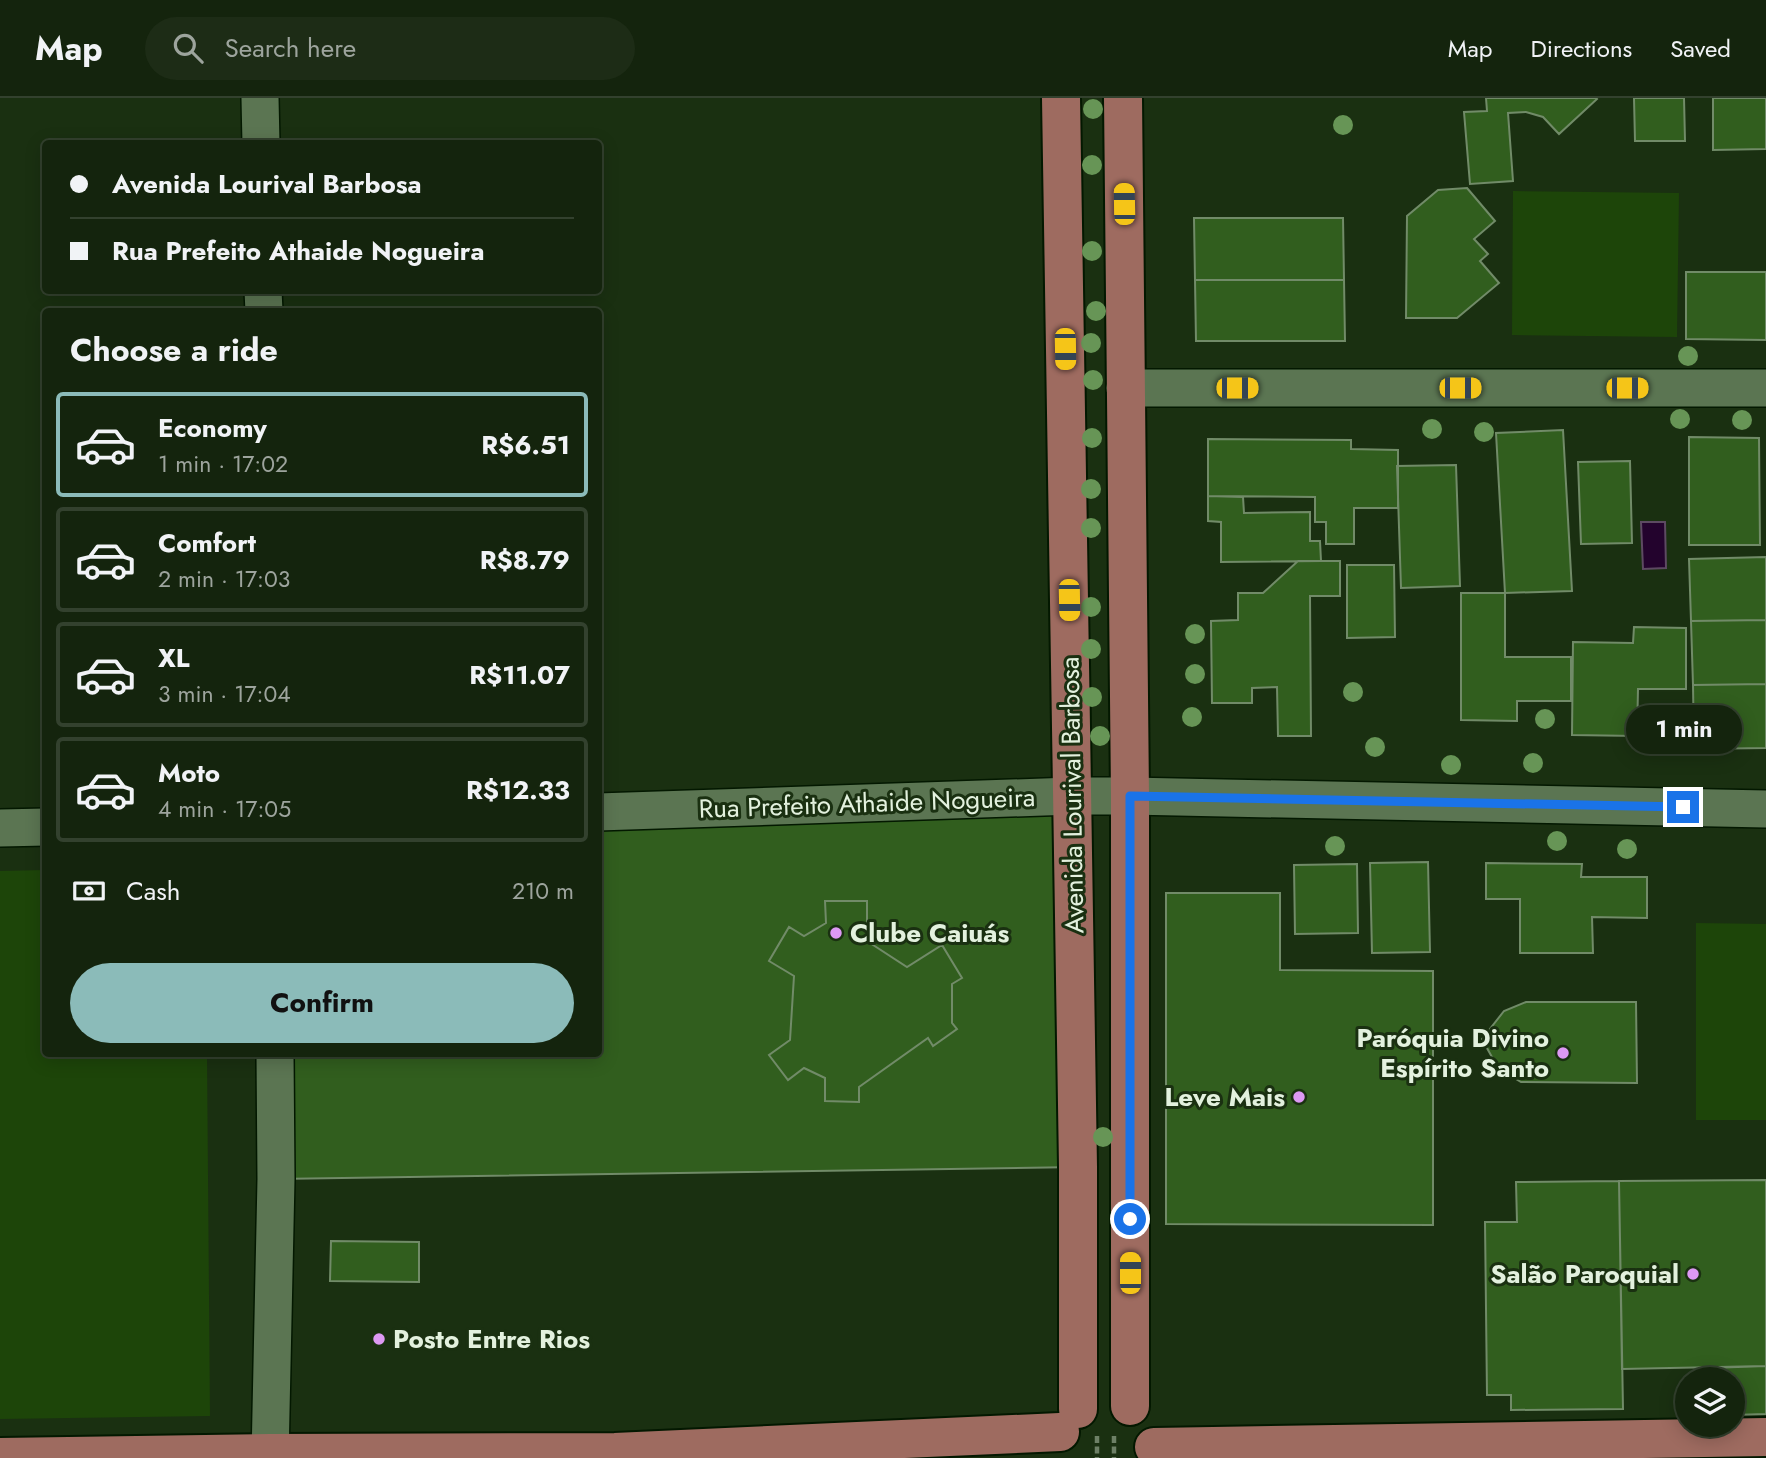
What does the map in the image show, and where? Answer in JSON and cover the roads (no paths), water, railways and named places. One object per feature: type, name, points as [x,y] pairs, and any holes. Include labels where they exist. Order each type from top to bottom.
[{"type":"main road","name":"Avenida Lourival Barbosa","points":[[1061,98],[1077,1167],[1065,1433]]},
{"type":"main road","points":[[1123,98],[1130,796],[1130,1406]]},
{"type":"main road","points":[[0,1457],[615,1452],[1065,1433],[1090,1402],[1103,1400],[1130,1406],[1143,1417],[1151,1431],[1154,1453],[1766,1437]]},
{"type":"street","points":[[260,98],[261,140]]},
{"type":"street","points":[[1125,388],[1766,388]]},
{"type":"street","name":"Rua Prefeito Athaide Nogueira","points":[[602,812],[1072,796],[1766,809]]},
{"type":"street","points":[[0,828],[42,827]]},
{"type":"street","points":[[270,1456],[276,1179],[275,1057]]},
{"type":"place","name":"Clube Caiuás","points":[[836,933]]},
{"type":"place","name":"Paróquia Divino Espírito Santo","points":[[1563,1053]]},
{"type":"place","name":"Leve Mais","points":[[1299,1097]]},
{"type":"place","name":"Salão Paroquial","points":[[1693,1274]]},
{"type":"place","name":"Posto Entre Rios","points":[[379,1339]]}]
